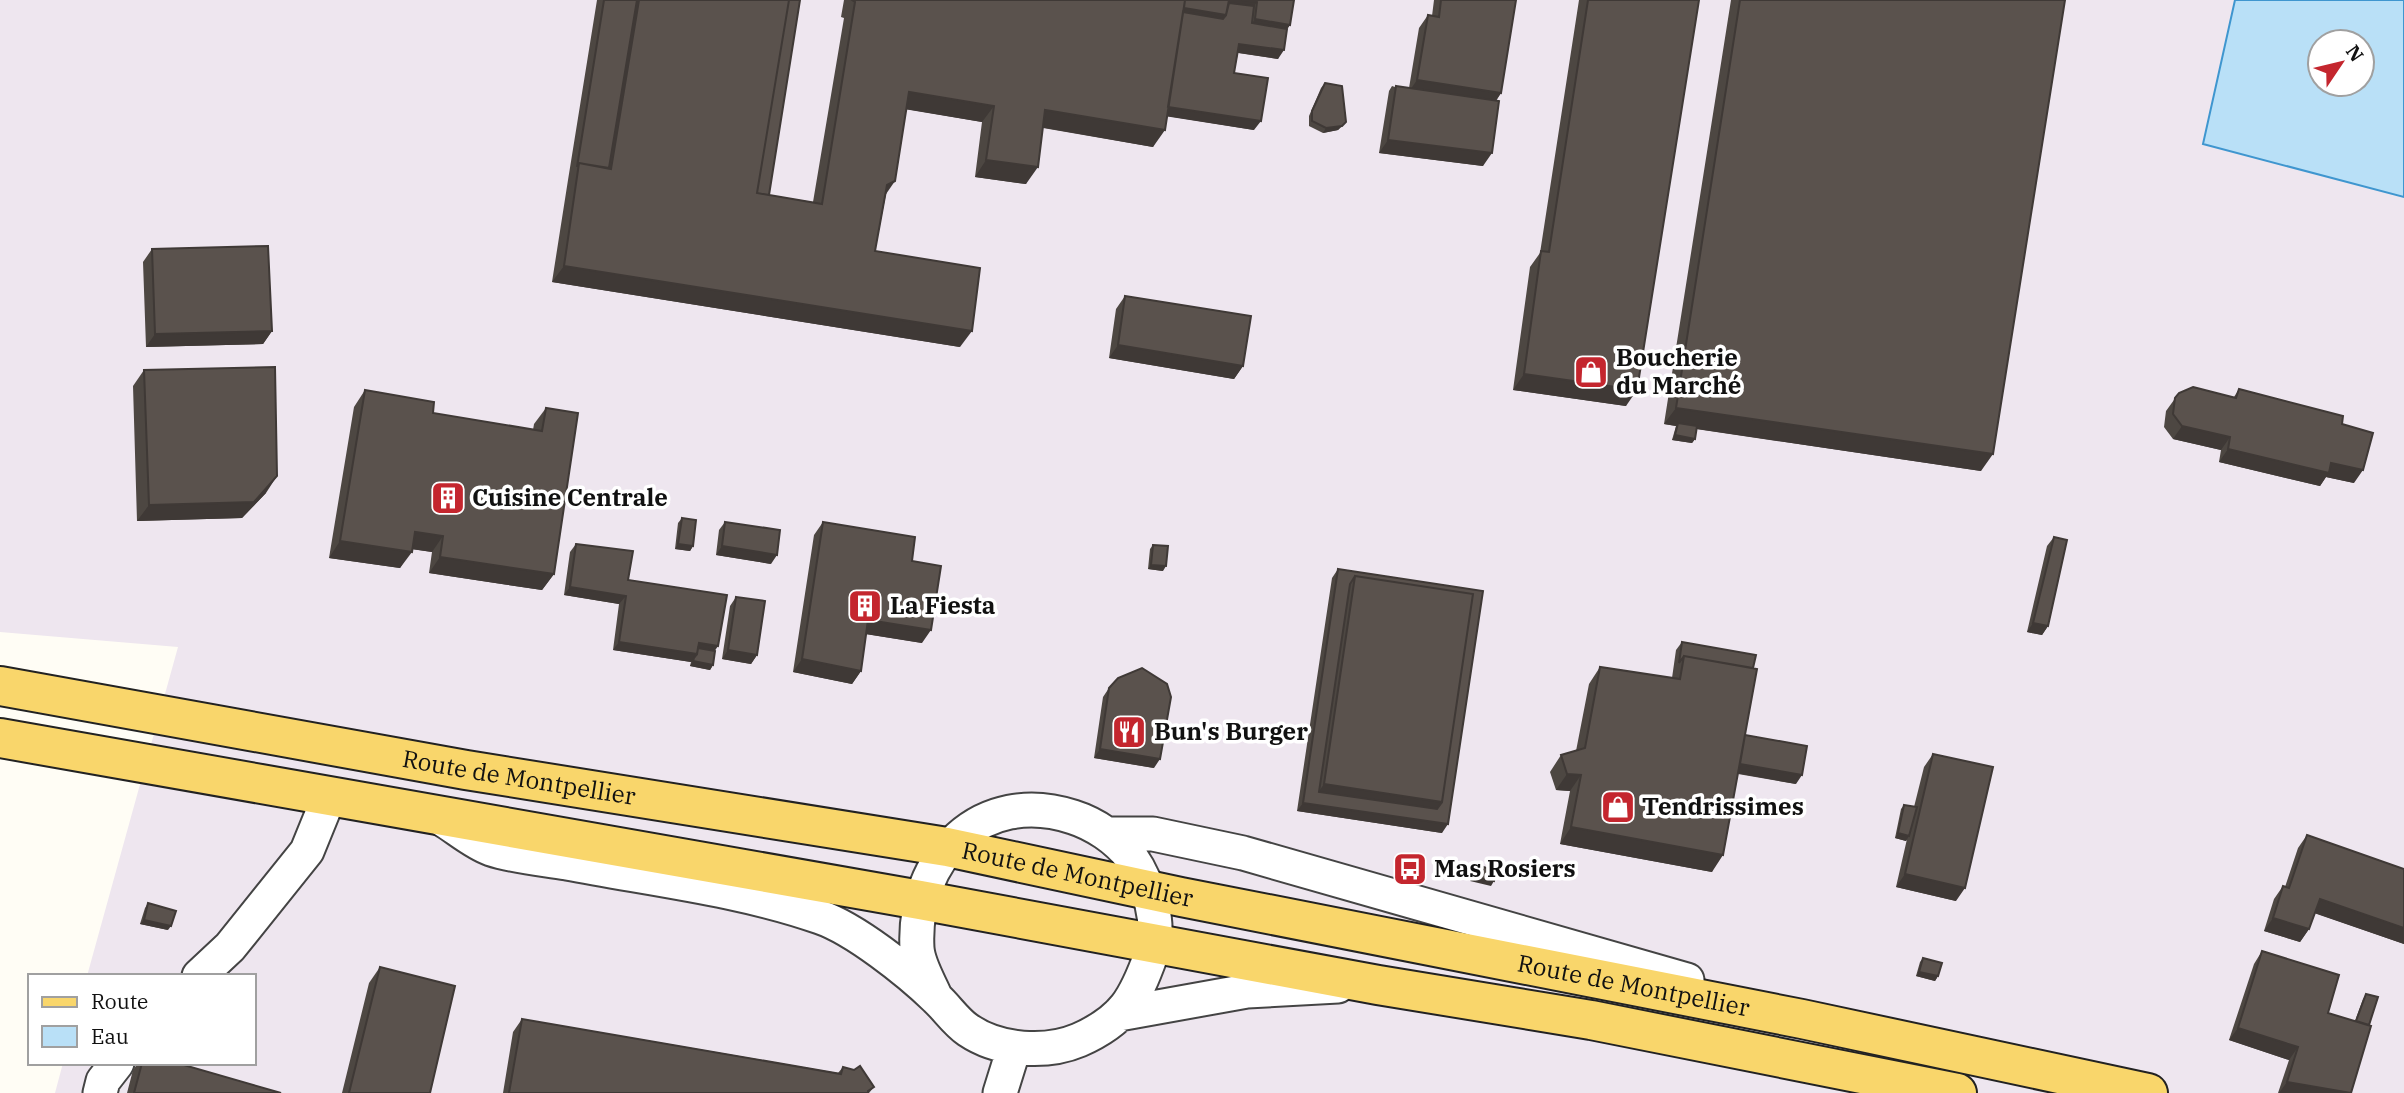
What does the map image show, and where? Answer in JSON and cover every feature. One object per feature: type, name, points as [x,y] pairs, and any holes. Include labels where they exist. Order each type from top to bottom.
[{"type":"main road","name":"Route de Montpellier","points":[[0,686],[466,770],[947,847],[1802,1019],[2148,1093]]},
{"type":"main road","name":"Route de Montpellier","points":[[0,738],[920,900],[1378,985],[1591,1020],[1957,1093]]},
{"type":"street","points":[[201,974],[230,947],[307,851],[329,797]]},
{"type":"street","points":[[438,817],[490,849],[727,894],[822,918],[877,950],[935,996],[969,1030],[1014,1048],[1061,1048],[1104,1029],[1136,995],[1155,944],[1154,918],[1146,888],[1130,857],[1108,834],[1084,820],[1058,812],[1030,810],[994,817],[969,830],[947,847],[929,873],[920,900],[917,951],[935,996]]},
{"type":"street","points":[[1108,834],[1153,834],[1243,853],[1581,952],[1726,990],[1802,1019]]},
{"type":"street","points":[[1118,1014],[1247,991],[1378,985]]},
{"type":"street","points":[[1000,1093],[1014,1048]]},
{"type":"street","points":[[100,1093],[103,1082],[116,1065]]},
{"type":"shaded area","points":[[0,0],[2404,0],[2404,1093],[55,1093],[62,1065],[256,1065],[256,974],[88,974],[178,647],[0,632]]},
{"type":"water","points":[[2235,0],[2404,0],[2404,197],[2203,144]]},
{"type":"building","points":[[604,0],[637,0],[609,168],[579,163],[577,167]]},
{"type":"building","points":[[639,0],[789,0],[757,193],[822,204],[855,2],[852,0],[1185,0],[1165,130],[1045,110],[1038,167],[986,160],[994,106],[909,92],[895,181],[887,185],[875,251],[980,268],[972,331],[564,266],[579,163],[611,169]]},
{"type":"building","points":[[789,0],[800,0],[769,195],[757,193]]},
{"type":"building","points":[[1185,0],[1229,0],[1226,15],[1184,8]]},
{"type":"building","points":[[1242,0],[1294,0],[1290,25],[1255,19],[1257,2]]},
{"type":"building","points":[[1441,0],[1516,0],[1501,93],[1417,80],[1428,15],[1439,17]]},
{"type":"building","points":[[1588,0],[1699,0],[1637,390],[1524,374],[1541,251],[1549,252]]},
{"type":"building","points":[[1740,0],[2065,0],[1993,454],[1676,408]]},
{"type":"building","points":[[1229,3],[1254,6],[1252,23],[1287,29],[1284,50],[1239,44],[1234,73],[1268,78],[1261,121],[1168,107],[1183,12],[1223,19]]},
{"type":"building","points":[[1325,83],[1342,86],[1346,122],[1342,126],[1326,128],[1312,121],[1312,111]]},
{"type":"building","points":[[1396,86],[1499,101],[1492,153],[1388,140]]},
{"type":"building","points":[[268,246],[272,331],[155,334],[152,249]]},
{"type":"building","points":[[1125,296],[1251,316],[1243,366],[1118,345]]},
{"type":"building","points":[[275,367],[277,476],[254,502],[149,505],[144,370]]},
{"type":"building","points":[[2193,387],[2236,398],[2239,389],[2343,416],[2342,424],[2373,433],[2363,470],[2331,463],[2329,473],[2228,449],[2230,437],[2182,426],[2173,414],[2175,398],[2179,393]]},
{"type":"building","name":"Cuisine Centrale","points":[[365,390],[434,402],[433,413],[542,431],[546,408],[578,413],[554,574],[440,557],[443,536],[415,532],[412,552],[340,541]]},
{"type":"building","points":[[1678,423],[1697,426],[1695,439],[1675,435]]},
{"type":"building","points":[[682,518],[696,520],[693,546],[678,544]]},
{"type":"building","points":[[725,522],[780,530],[777,555],[722,546]]},
{"type":"building","name":"La Fiesta","points":[[823,522],[915,537],[912,561],[941,566],[931,630],[868,620],[861,671],[802,659]]},
{"type":"building","points":[[2054,537],[2067,540],[2048,626],[2033,623]]},
{"type":"building","points":[[576,544],[633,551],[628,580],[727,595],[718,646],[699,643],[697,654],[619,642],[626,596],[570,587]]},
{"type":"building","points":[[1153,545],[1168,546],[1166,566],[1151,565]]},
{"type":"building","points":[[1338,569],[1483,591],[1448,824],[1303,803]],"holes":[[[1355,576],[1473,594],[1442,802],[1437,809],[1319,792],[1350,584]]]},
{"type":"building","points":[[1355,576],[1473,594],[1442,802],[1324,784]]},
{"type":"building","points":[[736,597],[765,601],[757,655],[728,650]]},
{"type":"building","points":[[1682,642],[1756,655],[1753,668],[1684,656],[1679,663]]},
{"type":"building","points":[[698,648],[715,651],[713,665],[693,661]]},
{"type":"building","points":[[1684,656],[1757,669],[1723,855],[1571,827],[1581,775],[1567,774],[1561,755],[1585,748],[1600,667],[1680,679]]},
{"type":"building","name":"Bun's Burger","points":[[1142,668],[1167,684],[1171,697],[1160,759],[1100,749],[1109,688],[1118,678]]},
{"type":"building","points":[[1745,735],[1807,746],[1802,775],[1740,764]]},
{"type":"building","points":[[1933,754],[1993,767],[1965,888],[1905,874]]},
{"type":"building","points":[[1904,805],[1917,807],[1909,836],[1898,833]]},
{"type":"building","points":[[2307,835],[2404,869],[2404,928],[2320,899],[2309,929],[2273,918],[2283,886],[2289,888]]},
{"type":"building","points":[[1477,865],[1496,871],[1494,881],[1473,877]]},
{"type":"building","points":[[148,903],[176,911],[171,926],[144,920]]},
{"type":"building","points":[[2262,951],[2339,975],[2328,1013],[2371,1026],[2351,1093],[2287,1082],[2298,1047],[2238,1028]]},
{"type":"building","points":[[1923,958],[1942,963],[1938,976],[1919,972]]},
{"type":"building","points":[[380,967],[455,986],[430,1093],[349,1093]]},
{"type":"building","points":[[2366,994],[2378,997],[2369,1025],[2356,1021]]},
{"type":"building","points":[[522,1019],[841,1074],[843,1067],[854,1070],[860,1066],[874,1087],[868,1093],[509,1093]]},
{"type":"building","points":[[141,1065],[184,1065],[281,1093],[134,1093]]},
{"type":"place","name":"Boucherie du Marché","points":[[1591,372]]},
{"type":"place","name":"Cuisine Centrale","points":[[448,498]]},
{"type":"place","name":"La Fiesta","points":[[865,606]]},
{"type":"place","name":"Bun's Burger","points":[[1129,732]]},
{"type":"place","name":"Tendrissimes","points":[[1618,807]]},
{"type":"place","name":"Mas Rosiers","points":[[1410,869]]}]
